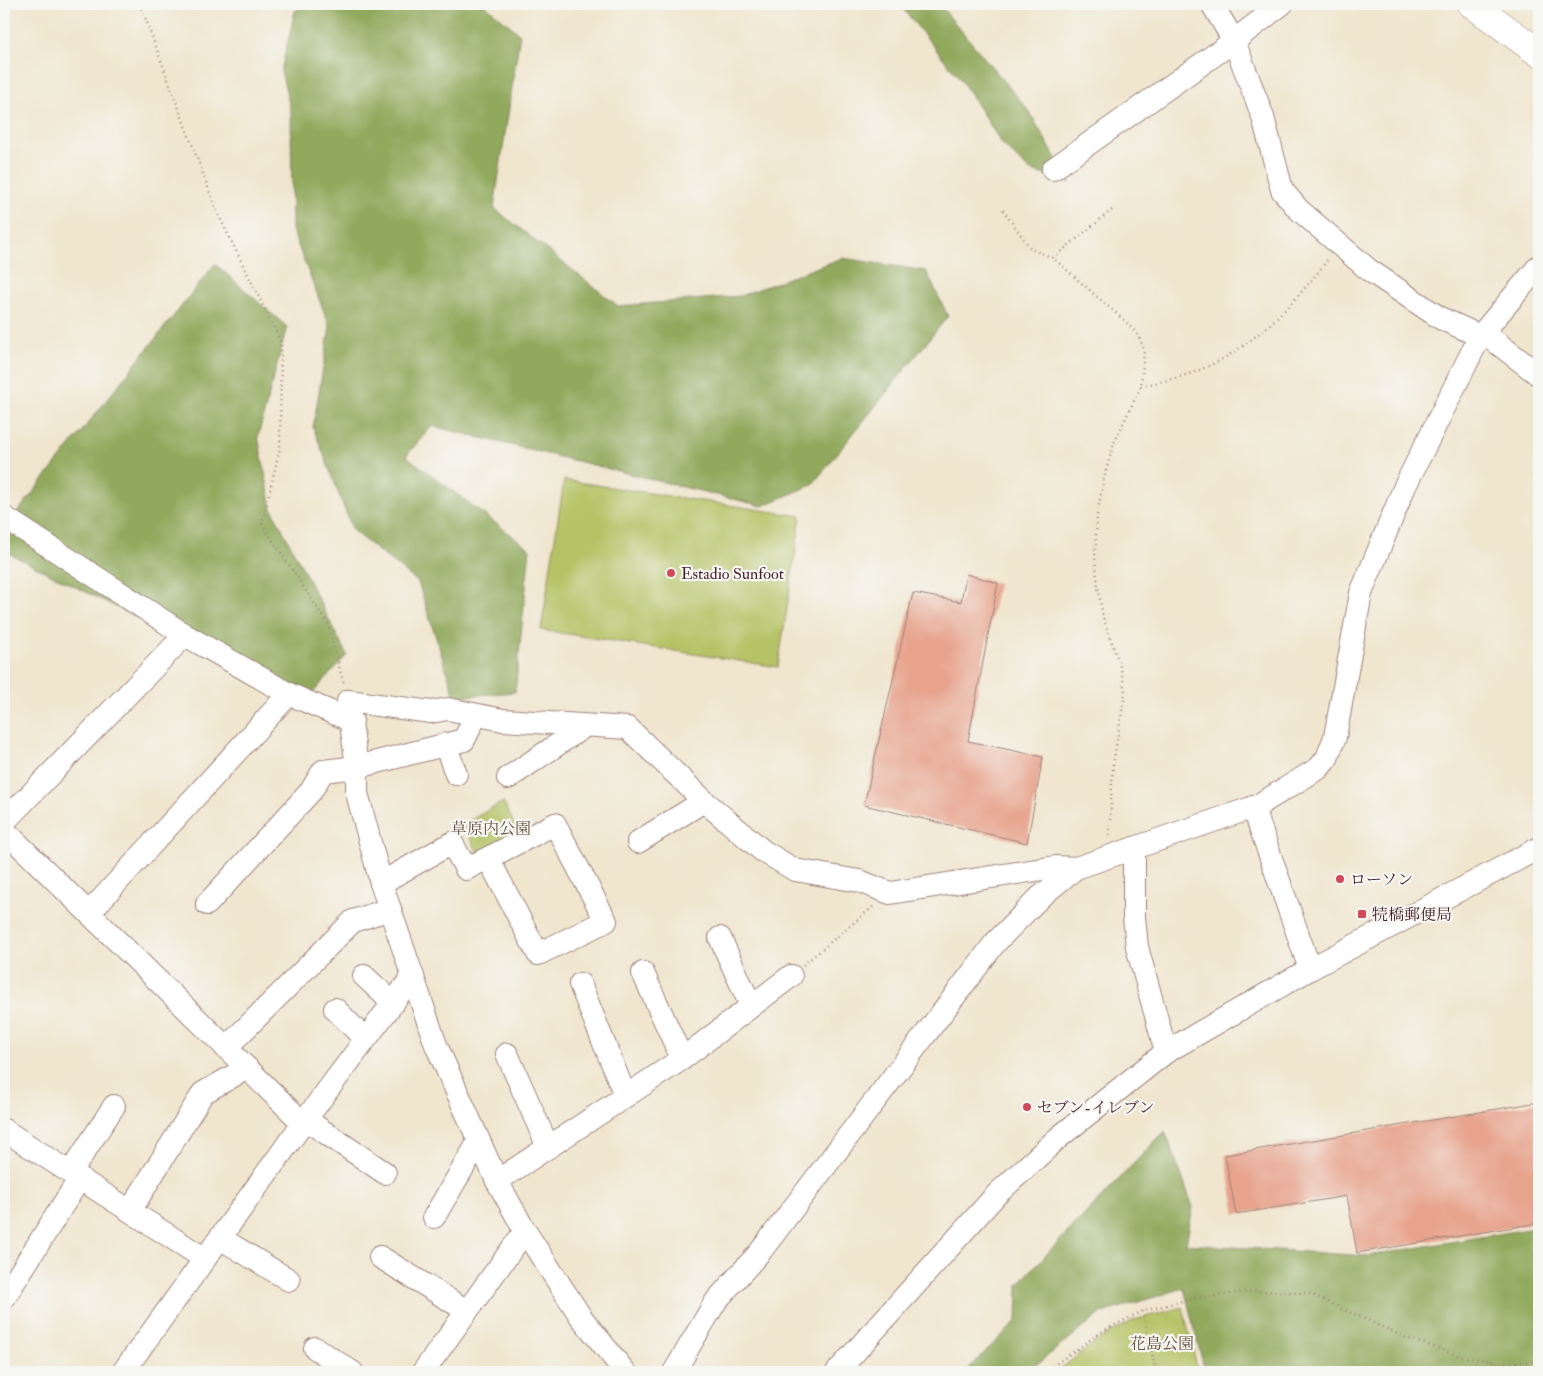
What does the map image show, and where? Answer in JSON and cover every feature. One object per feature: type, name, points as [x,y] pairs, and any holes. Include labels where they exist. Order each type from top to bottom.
[{"type":"main road","points":[[1472,4],[1539,53]]},
{"type":"street","points":[[1212,4],[1234,41],[1263,117],[1282,190],[1298,209],[1369,270],[1440,318],[1482,335],[1539,376]]},
{"type":"street","points":[[1053,169],[1234,41],[1282,4]]},
{"type":"street","points":[[4,517],[185,635],[289,694],[350,711],[431,712],[448,709],[503,720],[628,728],[704,801],[763,851],[795,870],[859,881],[890,893],[1055,868],[1076,868],[1253,807],[1300,781],[1319,768],[1327,758],[1335,737],[1361,593],[1405,486],[1482,335],[1539,266]]},
{"type":"street","points":[[4,822],[185,635]]},
{"type":"street","points":[[89,914],[289,694]]},
{"type":"street","points":[[350,711],[357,767],[357,793],[381,883],[436,1046],[497,1182],[525,1232],[581,1317],[625,1372]]},
{"type":"street","points":[[207,904],[312,791],[323,771],[357,767],[464,740],[476,715]]},
{"type":"street","points":[[508,778],[585,726]]},
{"type":"street","points":[[445,744],[456,774]]},
{"type":"street","points":[[638,842],[704,801]]},
{"type":"street","points":[[1253,807],[1310,969]]},
{"type":"street","points":[[381,883],[452,843],[466,869],[555,824],[606,921],[538,954],[488,858]]},
{"type":"street","points":[[4,830],[246,1068],[304,1121],[386,1173]]},
{"type":"street","points":[[1134,848],[1133,898],[1137,947],[1166,1052]]},
{"type":"street","points":[[837,1372],[996,1195],[1058,1138],[1166,1052],[1310,969],[1539,848]]},
{"type":"street","points":[[674,1372],[716,1301],[760,1252],[995,943],[1040,897],[1076,868]]},
{"type":"street","points":[[226,1048],[353,921],[390,909]]},
{"type":"street","points":[[720,938],[751,1006]]},
{"type":"street","points":[[643,973],[682,1059]]},
{"type":"street","points":[[364,976],[392,1003]]},
{"type":"street","points":[[124,1372],[304,1121],[413,976]]},
{"type":"street","points":[[497,1182],[625,1095],[682,1059],[791,976]]},
{"type":"street","points":[[580,984],[625,1095]]},
{"type":"street","points":[[335,1009],[366,1039]]},
{"type":"street","points":[[507,1054],[548,1147]]},
{"type":"street","points":[[130,1211],[203,1093],[246,1068]]},
{"type":"street","points":[[4,1298],[114,1106]]},
{"type":"street","points":[[7,1138],[75,1175],[205,1259]]},
{"type":"street","points":[[434,1217],[478,1141]]},
{"type":"street","points":[[424,1372],[525,1232]]},
{"type":"street","points":[[220,1238],[289,1280]]},
{"type":"street","points":[[380,1257],[467,1311]]},
{"type":"street","points":[[315,1348],[352,1372]]},
{"type":"path","points":[[140,4],[216,212],[281,342],[280,448],[262,524],[328,624],[350,711]]},
{"type":"path","points":[[1003,210],[1031,249],[1053,258],[1139,336],[1144,351],[1141,386],[1114,443],[1105,474],[1097,515],[1095,558],[1098,587],[1103,617],[1121,669],[1125,693],[1113,765],[1108,857]]},
{"type":"path","points":[[1053,258],[1112,210]]},
{"type":"path","points":[[1141,386],[1198,371],[1246,343],[1297,296],[1339,244]]},
{"type":"path","points":[[791,976],[890,893]]},
{"type":"path","points":[[1044,1372],[1103,1331],[1143,1311],[1190,1299],[1256,1291],[1308,1293],[1404,1338],[1460,1356],[1502,1364],[1539,1361]]},
{"type":"path","points":[[1143,1311],[1156,1372]]},
{"type":"green space","points":[[309,4],[484,4],[520,34],[494,208],[618,306],[740,296],[842,258],[926,271],[948,316],[812,485],[762,506],[432,426],[406,456],[530,549],[515,692],[455,697],[418,582],[353,531],[313,427],[330,327],[292,230],[291,112],[281,71],[295,11]]},
{"type":"green space","points":[[899,4],[939,4],[1029,111],[1070,183],[1029,170],[1002,144],[961,80]]},
{"type":"green space","points":[[215,264],[287,327],[258,436],[272,509],[347,655],[301,706],[220,659],[4,551],[4,529]]},
{"type":"green space","name":"Estadio Sunfoot","points":[[564,480],[801,516],[778,667],[541,630]]},
{"type":"green space","name":"草原内公園","points":[[503,802],[519,833],[479,855],[463,824]]},
{"type":"green space","points":[[1165,1131],[1193,1207],[1186,1244],[1368,1256],[1539,1227],[1539,1372],[1205,1372],[1184,1288],[1102,1313],[1027,1372],[965,1372],[1017,1321],[1018,1284]]},
{"type":"green space","name":"花島公園","points":[[1183,1307],[1198,1372],[1056,1372],[1101,1338],[1134,1320]]},
{"type":"building","points":[[966,574],[998,583],[968,741],[1043,757],[1027,843],[864,805],[913,593],[961,602]]},
{"type":"building","points":[[1539,1102],[1539,1223],[1357,1253],[1347,1196],[1236,1214],[1225,1155]]},
{"type":"place","name":"Estadio Sunfoot","points":[[671,573]]},
{"type":"place","name":"ローソン","points":[[1340,879]]},
{"type":"place","name":"㸿橋郵便局","points":[[1362,914]]},
{"type":"place","name":"セブン-イレブン","points":[[1027,1107]]}]
